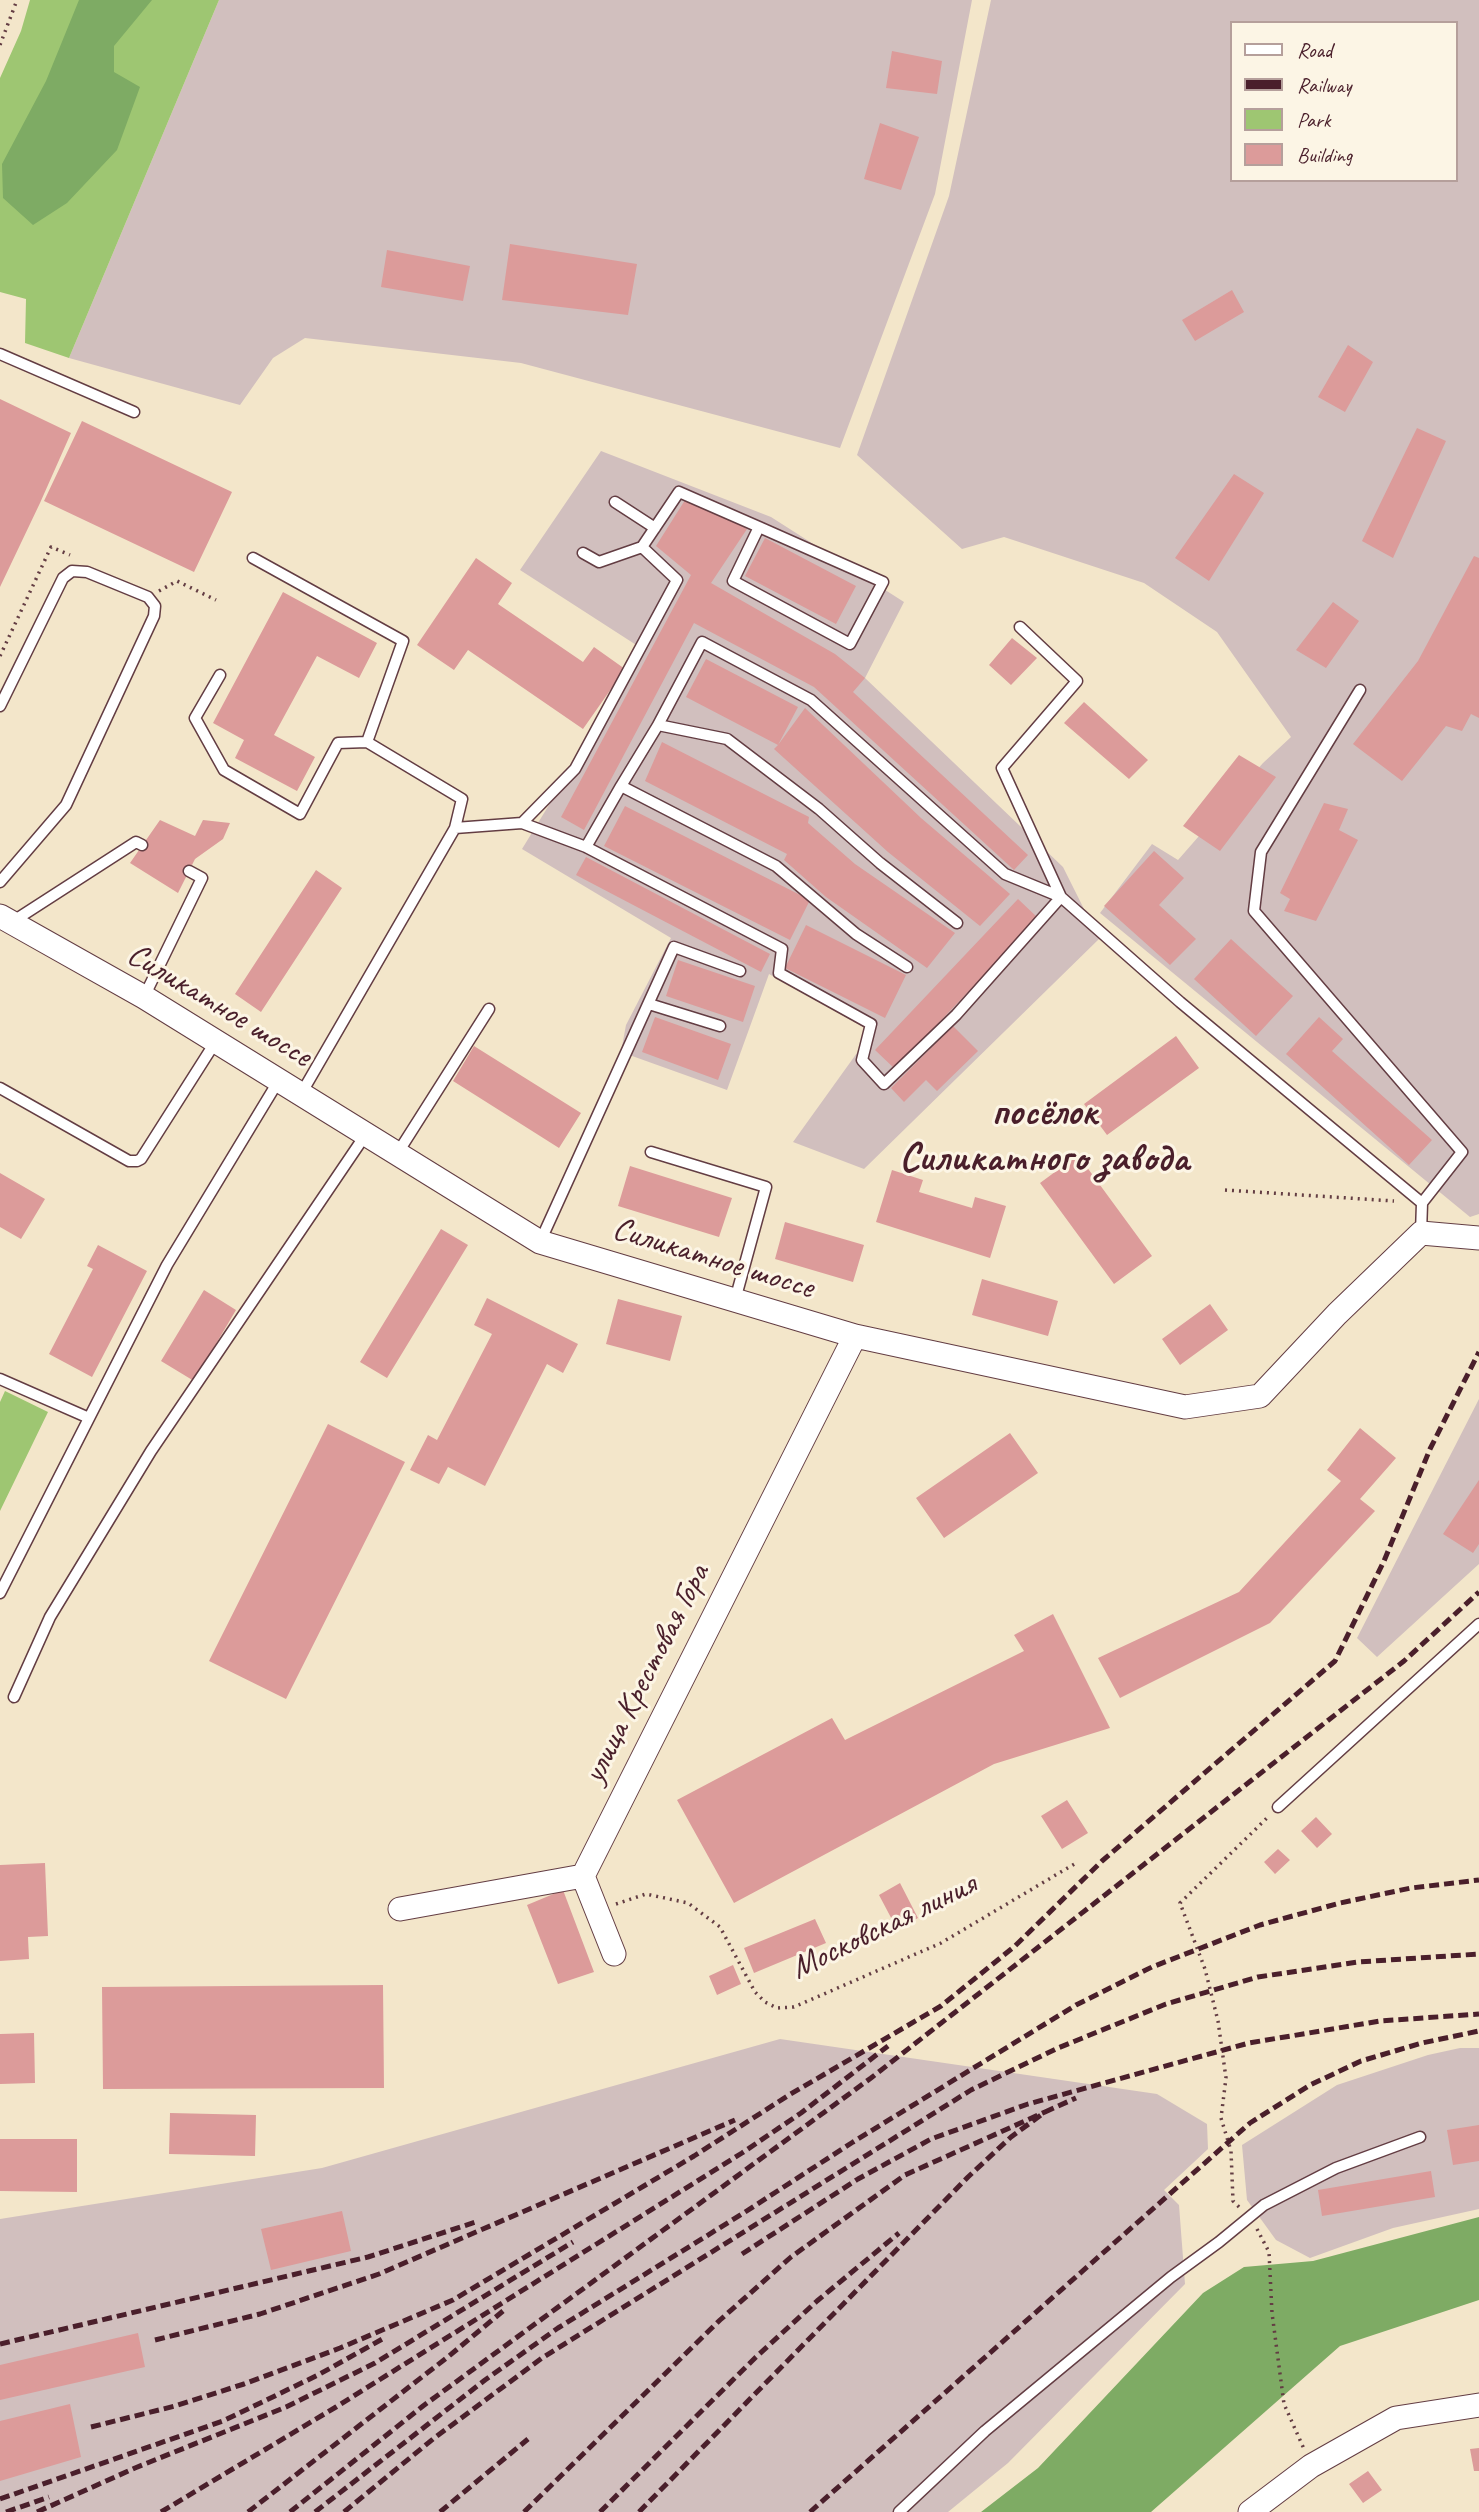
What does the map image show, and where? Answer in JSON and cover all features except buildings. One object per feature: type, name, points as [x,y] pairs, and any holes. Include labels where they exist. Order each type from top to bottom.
[{"type":"street","name":"Силикатное шоссе","points":[[6,919],[144,997],[540,1242],[855,1336],[1185,1407],[1260,1396],[1337,1314],[1421,1233]]},
{"type":"street","points":[[1421,1233],[1479,1238]]},
{"type":"street","name":"улица Крестовая Гора","points":[[583,1876],[855,1336]]},
{"type":"street","points":[[400,1909],[583,1876],[614,1954]]},
{"type":"street","points":[[1250,2512],[1311,2466],[1396,2418],[1479,2405]]},
{"type":"lane","points":[[0,354],[134,412]]},
{"type":"lane","points":[[583,553],[599,562],[642,547],[679,492],[760,527],[883,582],[850,644],[733,581],[760,527]]},
{"type":"lane","points":[[615,502],[655,528]]},
{"type":"lane","points":[[522,823],[575,769],[677,580],[642,547]]},
{"type":"lane","points":[[253,558],[403,641],[367,741]]},
{"type":"lane","points":[[0,706],[63,578],[72,571],[87,572],[148,597],[155,606],[154,616],[66,805],[0,882]]},
{"type":"lane","points":[[1020,628],[1077,681],[1002,768],[1061,897]]},
{"type":"lane","points":[[586,847],[658,725],[702,642],[811,700],[1004,874],[1061,897],[1180,1002],[1422,1203]]},
{"type":"lane","points":[[220,675],[195,718],[224,770],[300,814],[338,743],[367,741],[462,799],[456,828],[301,1094]]},
{"type":"lane","points":[[1360,690],[1261,852],[1255,911],[1462,1152],[1422,1203],[1421,1233]]},
{"type":"lane","points":[[658,725],[727,738],[819,809],[880,863],[957,923]]},
{"type":"lane","points":[[621,786],[776,866],[856,934],[907,967]]},
{"type":"lane","points":[[456,828],[522,823],[586,847],[782,949],[779,973],[871,1024],[862,1060],[884,1084],[956,1015],[1061,897]]},
{"type":"lane","points":[[6,919],[136,842],[142,845]]},
{"type":"lane","points":[[144,997],[202,878],[189,871]]},
{"type":"lane","points":[[540,1242],[674,947],[740,971]]},
{"type":"lane","points":[[649,1004],[720,1026]]},
{"type":"lane","points":[[397,1154],[489,1009]]},
{"type":"lane","points":[[0,1088],[129,1161],[137,1161],[141,1159],[216,1041]]},
{"type":"lane","points":[[0,1592],[167,1265],[279,1080]]},
{"type":"lane","points":[[14,1697],[50,1617],[151,1451],[366,1134]]},
{"type":"lane","points":[[650,1152],[766,1186],[735,1300]]},
{"type":"lane","points":[[0,1379],[89,1418]]},
{"type":"lane","points":[[1278,1807],[1479,1624]]},
{"type":"lane","points":[[899,2512],[985,2431],[1264,2204],[1336,2168],[1420,2137]]},
{"type":"path","points":[[0,45],[17,0]]},
{"type":"path","points":[[1225,1189],[1422,1203]]},
{"type":"path","points":[[1278,1807],[1180,1903],[1205,1969],[1218,2021],[1226,2078],[1221,2118],[1231,2151],[1233,2201],[1249,2217],[1269,2252],[1272,2313],[1284,2404],[1311,2466]]},
{"type":"path","name":"Московская линия","points":[[597,1910],[646,1894],[688,1903],[720,1927],[755,1992],[765,2002],[777,2008],[793,2007],[941,1943],[1076,1863]]},
{"type":"shaded area","points":[[219,0],[972,0],[935,194],[840,448],[521,363],[305,338],[273,358],[240,405],[69,358]]},
{"type":"shaded area","points":[[991,0],[1479,0],[1479,1214],[1470,1217],[1100,913],[1152,844],[1178,860],[1263,763],[1291,737],[1217,632],[1144,583],[1004,537],[962,549],[857,455],[949,196]]},
{"type":"shaded area","points":[[601,451],[771,517],[904,602],[865,678],[1063,867],[1099,939],[864,1169],[793,1142],[872,1032],[769,974],[727,1090],[621,1052],[626,1025],[671,938],[522,849],[644,650],[520,570]]},
{"type":"shaded area","points":[[1479,1399],[1479,1564],[1377,1657],[1357,1638]]},
{"type":"shaded area","points":[[780,2039],[1157,2094],[1207,2124],[1208,2149],[1164,2190],[1179,2205],[1185,2284],[1008,2463],[948,2512],[0,2512],[0,2219],[322,2168]]},
{"type":"shaded area","points":[[1460,2048],[1479,2048],[1479,2209],[1393,2228],[1310,2258],[1276,2240],[1247,2200],[1242,2145],[1337,2085],[1428,2055]]},
{"type":"green space","points":[[30,0],[219,0],[69,358],[25,343],[26,299],[0,292],[0,78],[21,31]]},
{"type":"green space","points":[[79,0],[152,0],[114,46],[114,72],[140,87],[117,150],[67,203],[33,225],[3,198],[2,164],[46,81]]},
{"type":"green space","points":[[5,1391],[48,1412],[0,1511],[0,1402]]},
{"type":"green space","points":[[1479,2217],[1479,2300],[1340,2346],[1151,2512],[981,2512],[1038,2468],[1203,2293],[1244,2267],[1313,2261]]},
{"type":"railway","points":[[91,2427],[175,2406],[244,2384],[340,2348],[453,2300],[694,2156],[789,2095],[941,2006],[1015,1946],[1102,1861],[1335,1661],[1384,1561],[1430,1449],[1479,1352]]},
{"type":"railway","points":[[290,2512],[423,2406],[871,2078],[1404,1661],[1479,1592]]},
{"type":"railway","points":[[315,2512],[485,2380],[558,2328],[1076,2005],[1152,1967],[1260,1925],[1340,1903],[1411,1888],[1479,1880]]},
{"type":"railway","points":[[344,2512],[433,2439],[542,2358],[971,2090],[1058,2048],[1166,2004],[1258,1977],[1358,1962],[1479,1954]]},
{"type":"railway","points":[[742,2254],[858,2179],[931,2139],[1028,2104],[1249,2043],[1380,2021],[1479,2014]]},
{"type":"railway","points":[[810,2512],[1250,2123],[1310,2085],[1361,2061],[1422,2043],[1479,2031]]},
{"type":"railway","points":[[161,2512],[336,2407],[742,2153],[801,2113],[888,2046]]},
{"type":"railway","points":[[639,2512],[968,2177],[1011,2137],[1045,2112],[1076,2098]]},
{"type":"railway","points":[[524,2512],[720,2320],[791,2257],[905,2175],[1045,2112]]},
{"type":"railway","points":[[155,2340],[260,2314],[379,2274],[735,2120]]},
{"type":"railway","points":[[0,2344],[368,2257],[479,2221]]},
{"type":"railway","points":[[600,2512],[756,2357],[817,2301],[899,2233]]},
{"type":"railway","points":[[37,2512],[135,2468],[286,2407],[375,2363],[573,2242]]},
{"type":"railway","points":[[248,2512],[503,2311]]},
{"type":"railway","points":[[0,2499],[223,2421],[318,2375],[386,2337]]},
{"type":"railway","points":[[440,2512],[528,2439]]},
{"type":"railway","points":[[6,2512],[49,2497]]},
{"type":"district","name":"посёлок Силикатного завода","points":[[1044,1137]]}]
